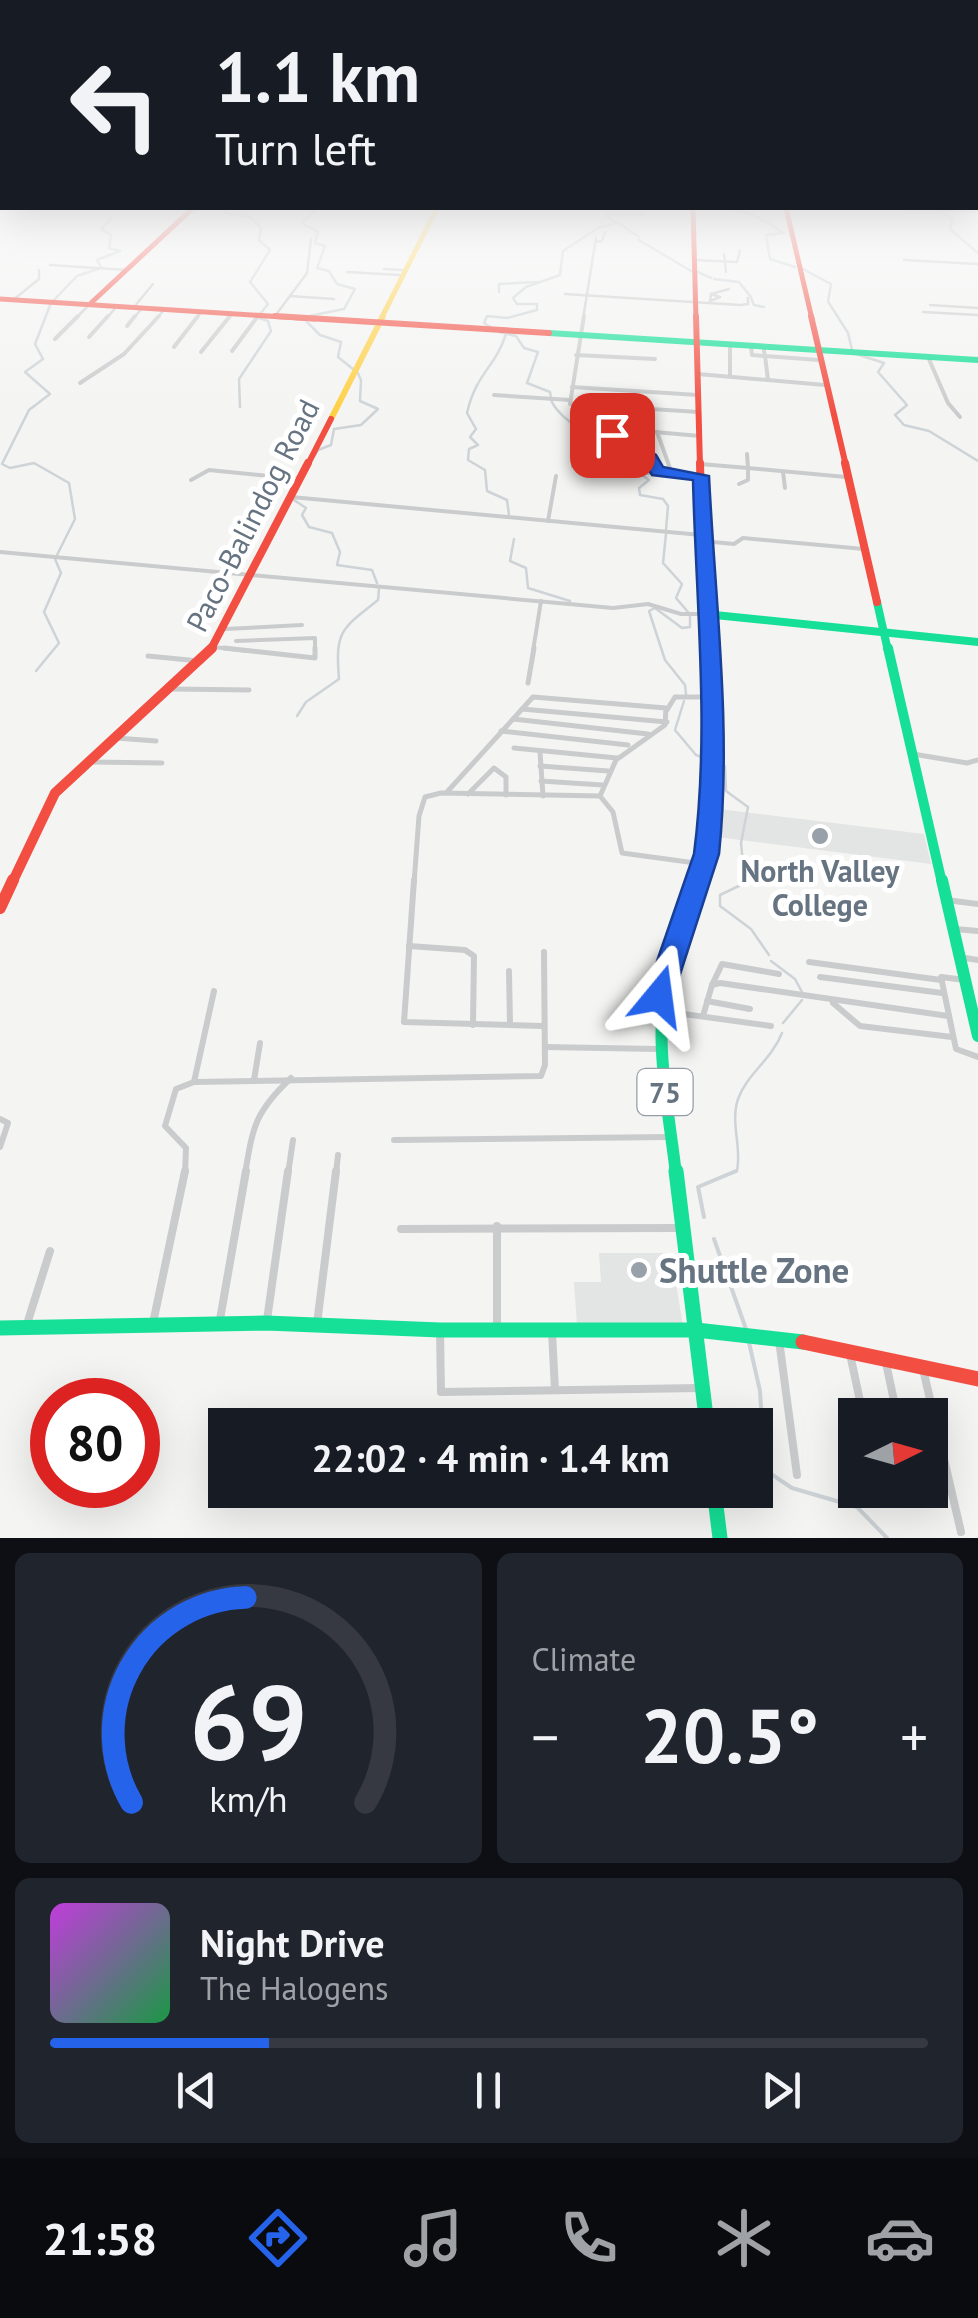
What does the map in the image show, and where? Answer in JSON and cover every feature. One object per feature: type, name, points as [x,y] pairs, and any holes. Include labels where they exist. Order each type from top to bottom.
[{"type":"main road","points":[[90,304],[125,272]]},
{"type":"main road","name":"75","points":[[695,272],[711,760],[703,864],[664,972],[659,1049],[705,1408]]},
{"type":"main road","points":[[801,272],[978,1036]]},
{"type":"main road","name":"Paco-Balindog Road","points":[[0,908],[45,806],[214,647],[402,273]]},
{"type":"main road","points":[[0,299],[730,344],[820,355],[978,360]]},
{"type":"main road","points":[[705,614],[978,642]]},
{"type":"main road","points":[[0,1328],[218,1328],[266,1323],[440,1330],[696,1330],[778,1337],[978,1379]]},
{"type":"main road","points":[[716,1508],[720,1538]]},
{"type":"street","points":[[13,300],[38,279],[39,272]]},
{"type":"street","points":[[275,316],[307,272]]},
{"type":"street","points":[[348,272],[402,273]]},
{"type":"street","points":[[396,272],[402,273]]},
{"type":"street","points":[[570,400],[590,272]]},
{"type":"street","points":[[127,326],[154,284]]},
{"type":"street","points":[[617,298],[618,287]]},
{"type":"street","points":[[710,294],[729,289]]},
{"type":"street","points":[[565,294],[745,305],[748,298]]},
{"type":"street","points":[[710,294],[720,297],[710,302]]},
{"type":"street","points":[[710,294],[710,302]]},
{"type":"street","points":[[290,296],[334,298]]},
{"type":"street","points":[[55,339],[90,304]]},
{"type":"street","points":[[930,305],[978,308]]},
{"type":"street","points":[[89,337],[117,306]]},
{"type":"street","points":[[80,383],[124,354],[165,309]]},
{"type":"street","points":[[174,346],[202,311]]},
{"type":"street","points":[[924,312],[978,315]]},
{"type":"street","points":[[202,352],[232,313]]},
{"type":"street","points":[[232,351],[259,315]]},
{"type":"street","points":[[730,344],[730,376]]},
{"type":"street","points":[[760,349],[768,380]]},
{"type":"street","points":[[576,355],[655,359]]},
{"type":"street","points":[[928,357],[948,402],[960,417]]},
{"type":"street","points":[[698,374],[825,385]]},
{"type":"street","points":[[572,387],[699,396]]},
{"type":"street","points":[[494,395],[699,412]]},
{"type":"street","points":[[586,426],[700,436]]},
{"type":"street","points":[[608,428],[616,440],[652,460],[658,471]]},
{"type":"street","points":[[586,468],[593,440],[578,432],[571,463],[586,468],[748,468],[846,478]]},
{"type":"street","points":[[657,432],[671,471]]},
{"type":"street","points":[[607,470],[608,452]]},
{"type":"street","points":[[740,484],[748,480],[747,454]]},
{"type":"street","points":[[191,480],[210,470],[300,479]]},
{"type":"street","points":[[783,472],[786,488]]},
{"type":"street","points":[[548,521],[556,476]]},
{"type":"street","points":[[291,496],[736,544],[744,538],[864,549]]},
{"type":"street","points":[[0,552],[613,608],[648,604],[681,614],[705,614]]},
{"type":"street","points":[[528,684],[541,601]]},
{"type":"street","points":[[224,629],[302,625]]},
{"type":"street","points":[[231,649],[242,628]]},
{"type":"street","points":[[214,647],[315,658],[315,638],[236,641]]},
{"type":"street","points":[[284,655],[290,639]]},
{"type":"street","points":[[148,656],[202,661]]},
{"type":"street","points":[[172,689],[249,690]]},
{"type":"street","points":[[446,794],[538,696],[668,710]]},
{"type":"street","points":[[667,722],[675,697],[708,697]]},
{"type":"street","points":[[522,709],[667,722]]},
{"type":"street","points":[[513,719],[648,734]]},
{"type":"street","points":[[667,722],[628,746],[617,758],[600,796],[613,812],[622,853],[703,864]]},
{"type":"street","points":[[502,731],[628,746]]},
{"type":"street","points":[[116,738],[156,741]]},
{"type":"street","points":[[514,748],[617,758]]},
{"type":"street","points":[[540,752],[543,796]]},
{"type":"street","points":[[912,754],[967,763],[978,760]]},
{"type":"street","points":[[90,762],[162,763]]},
{"type":"street","points":[[540,766],[608,772]]},
{"type":"street","points":[[468,794],[496,768],[506,777],[506,795]]},
{"type":"street","points":[[541,781],[602,785]]},
{"type":"street","points":[[542,1026],[405,1023],[420,808],[428,795],[600,796]]},
{"type":"street","points":[[945,900],[978,904]]},
{"type":"street","points":[[952,928],[978,931]]},
{"type":"street","points":[[409,946],[464,950],[474,956],[473,1025]]},
{"type":"street","points":[[152,1327],[188,1160],[186,1148],[166,1130],[174,1092],[194,1082],[292,1077],[535,1077],[544,1072],[544,952]]},
{"type":"street","points":[[959,958],[978,960]]},
{"type":"street","points":[[809,962],[965,980]]},
{"type":"street","points":[[703,1016],[722,964],[778,974]]},
{"type":"street","points":[[509,972],[510,1025]]},
{"type":"street","points":[[820,977],[942,994]]},
{"type":"street","points":[[940,980],[952,1037],[960,1052],[978,1057]]},
{"type":"street","points":[[712,985],[948,1016]]},
{"type":"street","points":[[194,1082],[214,991]]},
{"type":"street","points":[[832,1000],[860,1026],[952,1037]]},
{"type":"street","points":[[707,1002],[750,1009]]},
{"type":"street","points":[[660,1011],[771,1026]]},
{"type":"street","points":[[254,1080],[260,1043]]},
{"type":"street","points":[[545,1047],[659,1049]]},
{"type":"street","points":[[218,1328],[254,1123],[262,1105],[292,1077]]},
{"type":"street","points":[[0,1119],[8,1123],[0,1147]]},
{"type":"street","points":[[394,1140],[670,1137]]},
{"type":"street","points":[[266,1323],[293,1140]]},
{"type":"street","points":[[317,1327],[338,1155]]},
{"type":"street","points":[[498,1226],[498,1328]]},
{"type":"street","points":[[401,1229],[682,1228]]},
{"type":"street","points":[[26,1328],[50,1251]]},
{"type":"street","points":[[552,1329],[555,1390]]},
{"type":"street","points":[[440,1330],[440,1392],[703,1388]]},
{"type":"street","points":[[778,1337],[796,1475]]},
{"type":"street","points":[[850,1352],[859,1398]]},
{"type":"street","points":[[885,1360],[893,1398]]},
{"type":"street","points":[[923,1367],[961,1532]]},
{"type":"shaded area","name":"North Valley College","points":[[719,809],[924,834],[931,864],[717,837]]},
{"type":"shaded area","points":[[599,1253],[671,1253],[683,1326],[577,1326],[574,1282],[601,1282]]},
{"type":"waterway","points":[[54,300],[77,276],[90,272]]},
{"type":"waterway","points":[[256,272],[250,282],[268,304],[261,313]]},
{"type":"waterway","points":[[309,316],[344,309],[355,289],[337,284],[329,272]]},
{"type":"waterway","points":[[492,328],[484,323],[487,316],[507,318],[537,310],[537,304],[517,304],[513,298],[526,287],[560,272]]},
{"type":"waterway","points":[[698,272],[711,278]]},
{"type":"waterway","points":[[808,272],[831,284],[828,302]]},
{"type":"waterway","points":[[714,279],[739,282],[751,297]]},
{"type":"waterway","points":[[499,292],[499,284],[537,282]]},
{"type":"waterway","points":[[751,298],[754,305],[764,307]]},
{"type":"waterway","points":[[51,303],[35,344],[43,359],[25,372],[50,394],[29,410],[2,464],[10,468],[34,463],[69,483],[75,519],[57,555]]},
{"type":"waterway","points":[[829,303],[848,333],[852,350]]},
{"type":"waterway","points":[[240,407],[239,379],[271,331],[268,321],[259,318]]},
{"type":"waterway","points":[[306,321],[320,335],[341,342],[338,357],[353,369]]},
{"type":"waterway","points":[[499,332],[516,336],[524,348],[538,352],[527,383],[550,392],[551,398]]},
{"type":"waterway","points":[[506,334],[475,389],[467,413],[476,429],[470,437],[478,445],[469,449],[468,460],[485,470],[487,491],[507,500],[509,515]]},
{"type":"waterway","points":[[856,354],[884,363],[878,372],[907,405],[895,415],[904,425],[929,431],[978,461]]},
{"type":"waterway","points":[[310,463],[318,450],[331,445],[334,429],[361,425],[378,409],[360,401],[361,380],[356,369]]},
{"type":"waterway","points":[[551,400],[566,419],[637,470]]},
{"type":"waterway","points":[[639,473],[649,480],[639,488],[640,495],[663,499],[668,506],[666,530]]},
{"type":"waterway","points":[[294,500],[306,508],[302,515],[309,527],[332,533],[340,552],[337,565],[372,570],[377,583]]},
{"type":"waterway","points":[[666,534],[663,563],[682,584],[676,598],[688,612]]},
{"type":"waterway","points":[[514,539],[510,561],[526,568],[528,588],[570,601]]},
{"type":"waterway","points":[[36,671],[59,643],[44,612],[61,573],[55,559]]},
{"type":"waterway","points":[[297,716],[306,702],[339,679],[338,650],[343,632],[378,600],[379,589]]},
{"type":"waterway","points":[[686,694],[685,685],[665,660],[649,611],[655,608],[682,628],[690,627],[690,617]]},
{"type":"waterway","points":[[684,701],[675,730],[696,755],[708,759]]},
{"type":"waterway","points":[[716,761],[725,766],[726,791],[748,807],[741,843],[745,883],[720,895],[720,906],[751,929],[769,955]]},
{"type":"waterway","points":[[771,961],[795,979],[802,992]]},
{"type":"waterway","points":[[783,1023],[802,1000]]},
{"type":"waterway","points":[[730,1174],[737,1171],[738,1162],[738,1099],[782,1033]]},
{"type":"waterway","points":[[704,1217],[698,1187],[736,1171]]},
{"type":"waterway","points":[[714,1239],[746,1329]]},
{"type":"waterway","points":[[748,1338],[760,1391],[764,1457],[771,1474],[792,1488],[857,1507],[887,1538]]},
{"type":"traffic: fast","points":[[549,333],[978,360]]},
{"type":"traffic: fast","points":[[877,602],[978,1036]]},
{"type":"traffic: fast","points":[[705,614],[978,642]]},
{"type":"traffic: fast","points":[[675,947],[661,987],[659,1032],[705,1408]]},
{"type":"traffic: fast","points":[[0,1328],[266,1323],[440,1330],[696,1330],[803,1342]]},
{"type":"traffic: fast","points":[[716,1508],[720,1538]]},
{"type":"traffic: slow","points":[[331,419],[405,272]]},
{"type":"traffic: jam","points":[[91,303],[125,272]]},
{"type":"traffic: jam","points":[[675,947],[707,854],[710,823],[695,272]]},
{"type":"traffic: jam","points":[[801,272],[877,602]]},
{"type":"traffic: jam","points":[[0,299],[549,333]]},
{"type":"traffic: jam","points":[[0,908],[55,793],[202,661],[218,641],[331,419]]},
{"type":"traffic: jam","points":[[803,1342],[978,1379]]},
{"type":"place","name":"North Valley College","points":[[820,836]]},
{"type":"place","name":"Shuttle Zone","points":[[639,1270]]},
{"type":"route","points":[[612,435],[650,459],[658,471],[701,476],[711,754],[709,832],[706,854],[659,996]]}]
